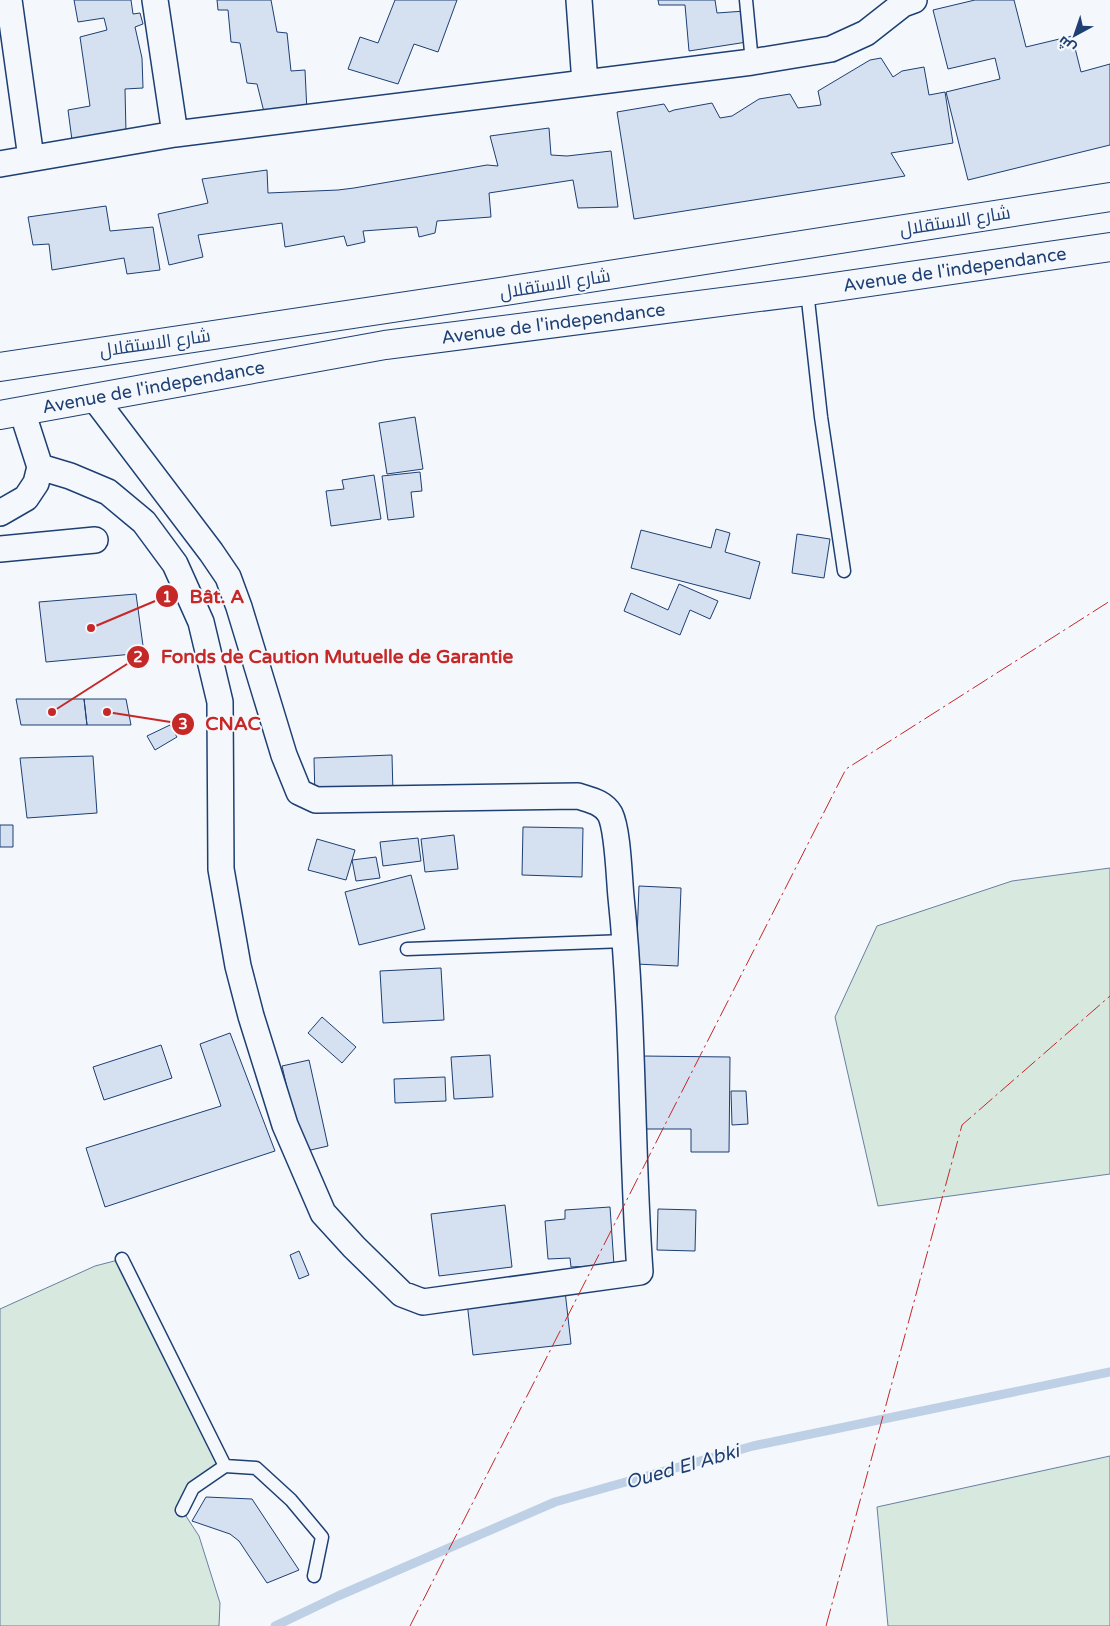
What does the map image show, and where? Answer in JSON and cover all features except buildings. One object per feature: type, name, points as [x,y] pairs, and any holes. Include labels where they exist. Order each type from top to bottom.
[{"type":"main road","name":"شارع الاستقلال","points":[[0,367],[1110,197]]},
{"type":"main road","name":"Avenue de l'independance","points":[[11,413],[384,345],[808,291],[1110,247]]},
{"type":"street","points":[[9,0],[31,158]]},
{"type":"street","points":[[155,0],[175,134]]},
{"type":"street","points":[[579,0],[585,83]]},
{"type":"street","points":[[0,164],[175,134],[752,62],[831,49],[866,33],[903,4],[914,0]]},
{"type":"street","points":[[40,467],[70,476],[108,492],[144,522],[174,564],[201,622],[220,702],[221,869],[238,966],[251,1016],[285,1125],[323,1213],[354,1247],[402,1294],[424,1302],[640,1272],[636,1220],[626,941],[615,836],[610,814],[598,802],[578,796],[316,800],[299,792],[284,755],[228,576],[95,399]]},
{"type":"street","points":[[0,514],[26,498],[36,483],[40,467],[11,413]]},
{"type":"street","points":[[0,550],[95,540]]},
{"type":"lane","points":[[746,0],[752,62]]},
{"type":"lane","points":[[808,291],[821,417],[844,571]]},
{"type":"lane","points":[[407,949],[626,941]]},
{"type":"lane","points":[[122,1259],[225,1466]]},
{"type":"lane","points":[[182,1510],[193,1488],[225,1466],[256,1468],[291,1500],[322,1537],[314,1576]]},
{"type":"shaded area","points":[[1110,868],[1110,1174],[878,1206],[835,1017],[877,926],[1012,881]]},
{"type":"shaded area","points":[[122,1259],[225,1466],[193,1488],[182,1510],[199,1536],[220,1603],[219,1626],[0,1626],[0,1309],[95,1266]]},
{"type":"shaded area","points":[[1110,1456],[1110,1626],[888,1626],[877,1507]]},
{"type":"waterway","name":"Oued El Abki","points":[[275,1626],[338,1596],[555,1502],[753,1446],[1110,1372]]},
{"type":"power","points":[[410,1626],[846,769],[1110,601]]},
{"type":"power","points":[[826,1626],[962,1125],[1110,996]]},
{"type":"place","name":"Bât. A","points":[[91,628]]},
{"type":"place","name":"Fonds de Caution Mutuelle de Garantie","points":[[52,712]]},
{"type":"place","name":"CNAC","points":[[107,712]]}]
